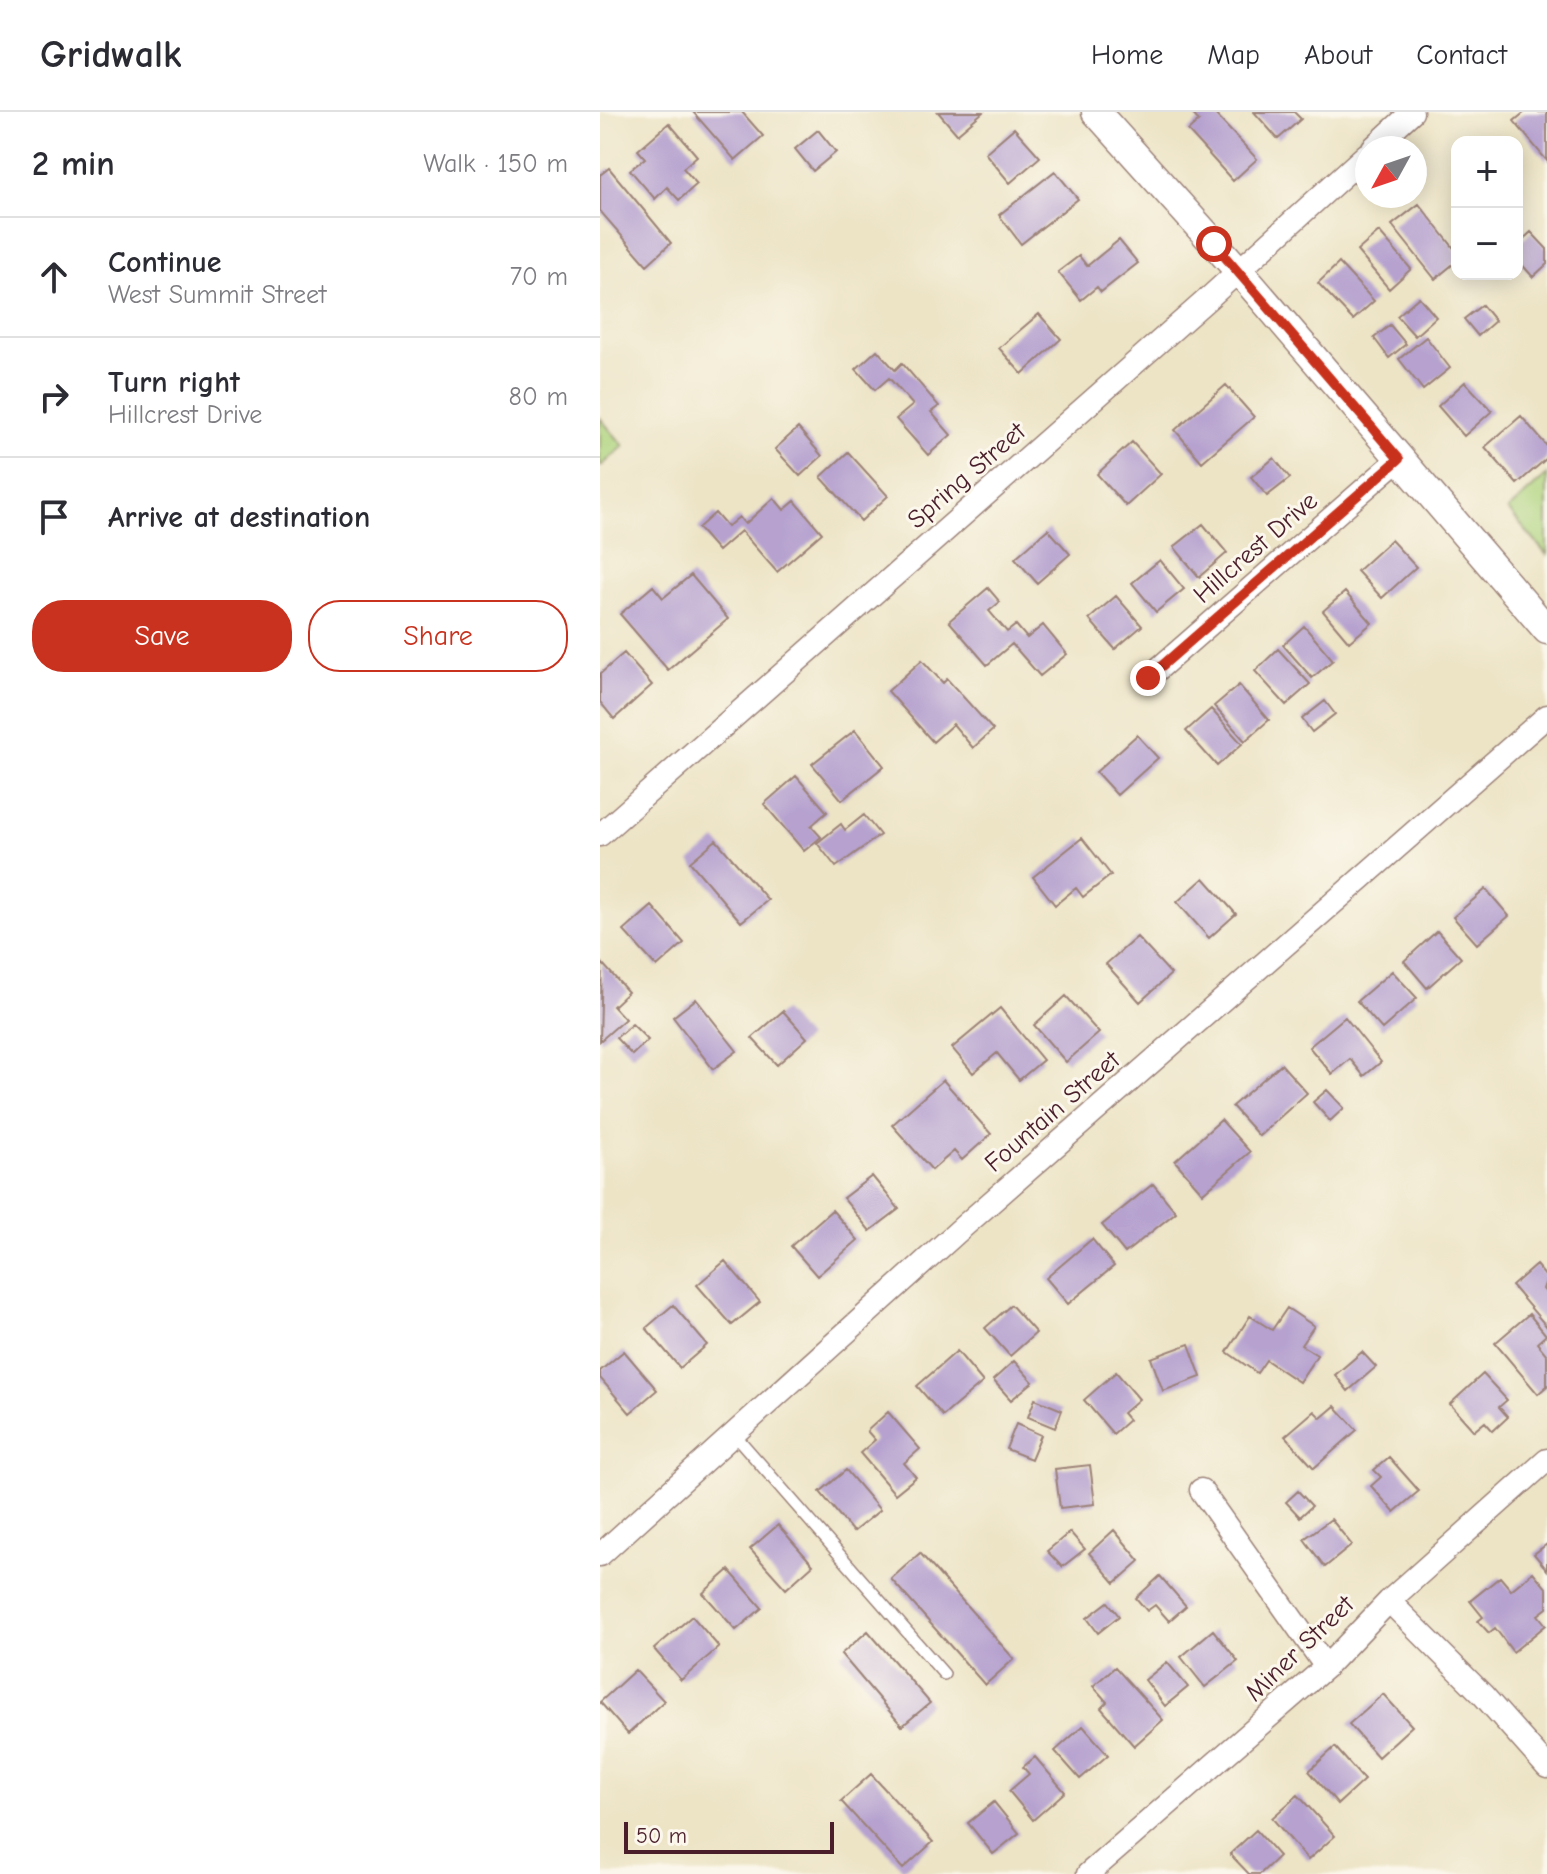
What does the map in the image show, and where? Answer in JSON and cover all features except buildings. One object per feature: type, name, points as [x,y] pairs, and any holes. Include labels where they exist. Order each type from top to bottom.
[{"type":"street","points":[[1096,112],[1239,271],[1547,630]]},
{"type":"street","points":[[1386,136],[1412,112]]},
{"type":"street","name":"Spring Street","points":[[600,835],[1355,165]]},
{"type":"street","name":"Hillcrest Drive","points":[[1148,678],[1399,459]]},
{"type":"street","name":"Fountain Street","points":[[600,1555],[964,1226],[1547,716]]},
{"type":"street","name":"Miner Street","points":[[1088,1874],[1326,1667],[1389,1601],[1547,1460]]},
{"type":"street","points":[[1201,1490],[1326,1667]]},
{"type":"street","points":[[1389,1601],[1483,1695],[1547,1767]]},
{"type":"lane","points":[[734,1434],[944,1674]]},
{"type":"green space","points":[[600,418],[624,446],[600,467]]},
{"type":"green space","points":[[1547,475],[1547,555],[1508,510]]},
{"type":"route","points":[[1148,678],[1399,459],[1214,244]]}]
